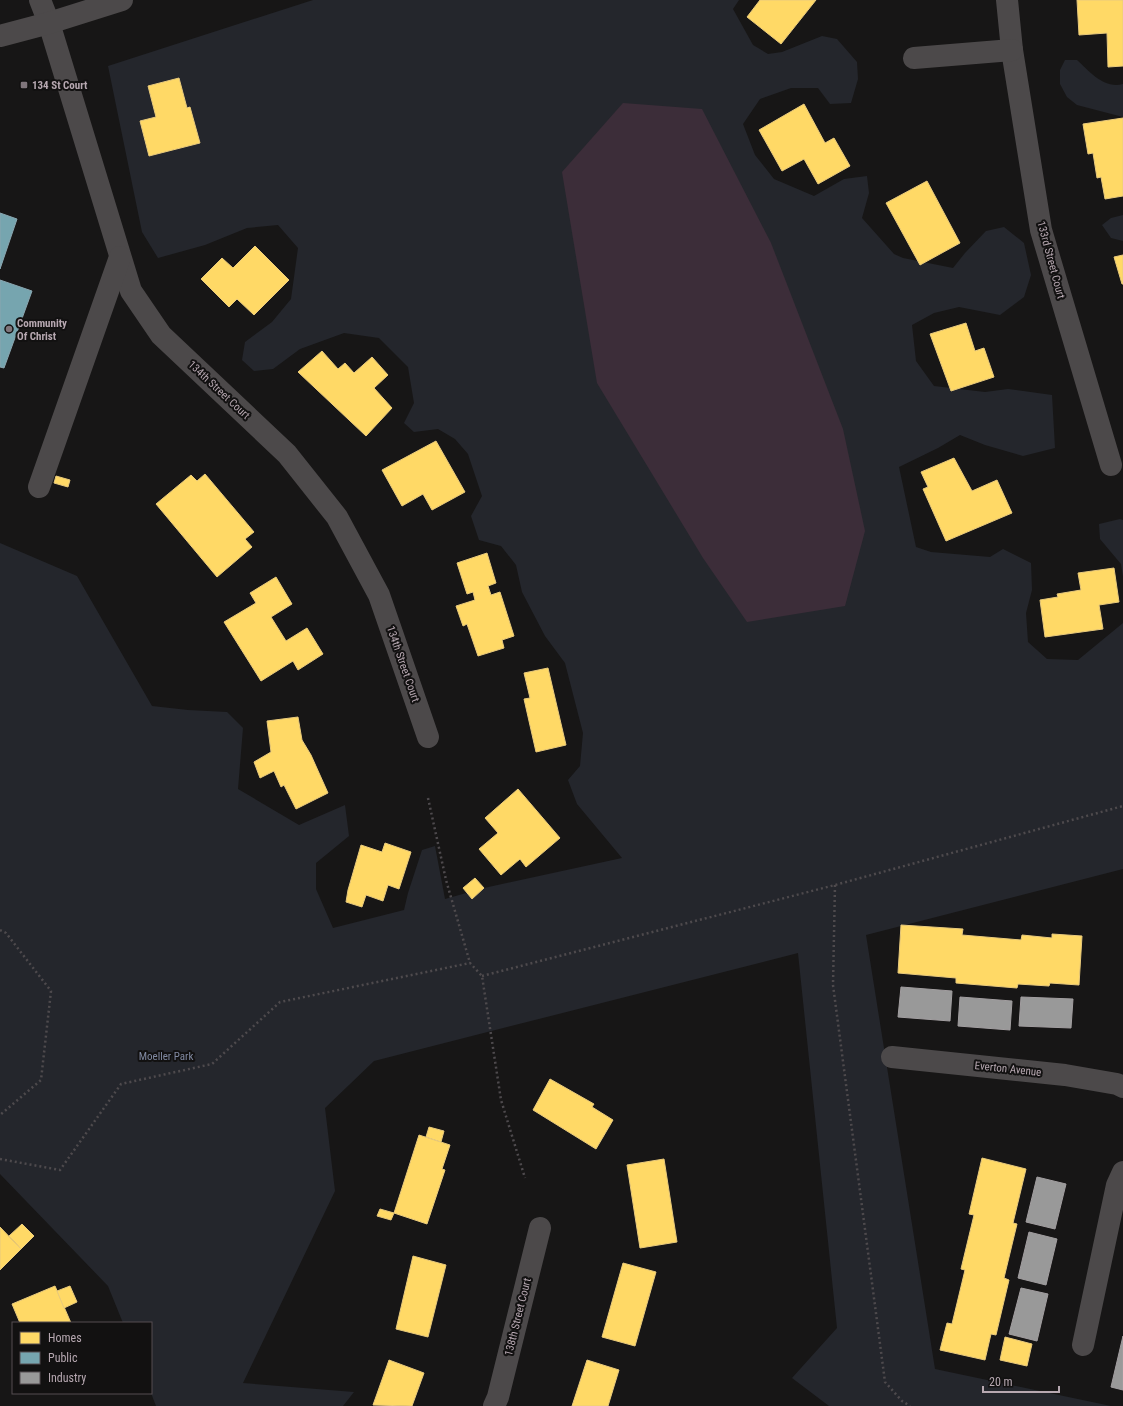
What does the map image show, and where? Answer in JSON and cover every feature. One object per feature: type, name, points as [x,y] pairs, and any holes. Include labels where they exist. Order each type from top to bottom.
[{"type":"street","name":"134th Street Court","points":[[40,0],[49,23],[131,291],[161,335],[287,454],[337,517],[379,595],[428,737]]},
{"type":"street","points":[[0,36],[49,23],[122,0]]},
{"type":"street","name":"133rd Street Court","points":[[1007,0],[1012,50],[1041,230],[1111,465]]},
{"type":"street","points":[[914,58],[1012,50]]},
{"type":"street","points":[[39,487],[120,257]]},
{"type":"street","name":"Everton Avenue","points":[[892,1057],[1065,1075],[1117,1084],[1123,1087]]},
{"type":"street","points":[[1083,1345],[1117,1186],[1123,1172]]},
{"type":"street","name":"138th Street Court","points":[[494,1406],[500,1389],[540,1228]]},
{"type":"path","points":[[428,798],[446,880],[470,963],[482,976],[501,1100],[525,1178]]},
{"type":"path","points":[[482,976],[835,885],[1123,806]]},
{"type":"path","points":[[835,885],[833,985],[885,1382],[902,1400],[910,1406]]},
{"type":"path","points":[[0,930],[6,933],[50,991],[41,1080],[0,1115]]},
{"type":"path","points":[[0,1159],[60,1170],[121,1084],[212,1064],[280,1002],[470,963]]},
{"type":"green space","name":"Moeller Park","points":[[313,0],[739,0],[733,9],[753,45],[768,54],[782,52],[822,36],[837,39],[857,62],[858,79],[851,103],[830,104],[818,88],[791,88],[760,99],[743,124],[755,155],[774,179],[814,196],[844,179],[867,176],[869,193],[862,218],[894,254],[903,258],[953,268],[986,231],[1004,227],[1024,243],[1031,275],[1024,297],[1000,315],[959,307],[934,313],[912,325],[916,361],[934,386],[985,392],[1008,389],[1052,395],[1055,448],[1023,456],[985,445],[960,435],[938,448],[899,467],[916,547],[931,552],[990,557],[1003,549],[1031,563],[1032,590],[1026,613],[1028,642],[1047,659],[1078,660],[1123,623],[1123,869],[866,935],[935,1369],[1111,1406],[829,1406],[792,1378],[837,1328],[798,953],[374,1061],[325,1108],[335,1191],[243,1383],[354,1392],[343,1406],[156,1406],[151,1394],[152,1322],[123,1322],[108,1286],[0,1174],[0,543],[77,576],[152,706],[227,712],[243,728],[238,789],[299,825],[345,805],[349,836],[316,863],[316,889],[333,928],[404,910],[422,850],[435,846],[445,899],[484,888],[622,858],[577,804],[568,780],[580,766],[583,733],[565,663],[545,636],[522,592],[516,565],[501,546],[479,540],[471,516],[482,496],[468,454],[455,439],[438,429],[414,432],[404,423],[414,403],[408,367],[379,338],[344,333],[300,349],[273,369],[254,371],[242,360],[245,342],[272,322],[291,299],[298,248],[278,225],[247,228],[205,245],[158,258],[142,232],[108,66]]},
{"type":"green space","points":[[1065,60],[1077,60],[1092,74],[1104,82],[1116,85],[1123,84],[1123,117],[1077,105],[1067,97],[1060,84],[1060,70]]},
{"type":"green space","points":[[1123,215],[1123,241],[1111,238],[1102,225],[1111,218]]},
{"type":"green space","points":[[1120,519],[1123,520],[1123,577],[1121,564],[1100,539],[1099,524]]},
{"type":"shaded area","points":[[623,103],[702,109],[771,243],[843,429],[865,531],[845,606],[747,622],[703,558],[597,383],[562,172]]},
{"type":"building: Homes","points":[[760,0],[816,0],[781,44],[747,17]]},
{"type":"building: Homes","points":[[1077,0],[1123,0],[1123,66],[1108,67],[1107,33],[1079,35]]},
{"type":"building: Homes","points":[[179,78],[187,108],[190,107],[200,143],[149,156],[140,121],[156,117],[148,86]]},
{"type":"building: Homes","points":[[804,104],[825,143],[834,138],[850,166],[818,184],[804,159],[782,171],[759,130]]},
{"type":"building: Homes","points":[[1123,118],[1123,196],[1105,199],[1101,177],[1097,178],[1093,153],[1088,154],[1083,124]]},
{"type":"building: Homes","points":[[927,181],[960,243],[920,265],[886,203]]},
{"type":"building: Homes","points":[[255,246],[289,280],[254,315],[237,299],[229,307],[201,279],[222,258],[233,268]]},
{"type":"building: Homes","points":[[1123,255],[1123,284],[1122,284],[1114,257]]},
{"type":"building: Homes","points":[[966,323],[975,351],[984,348],[994,377],[951,391],[930,334]]},
{"type":"building: Homes","points":[[322,351],[338,369],[345,363],[354,373],[372,357],[388,375],[374,388],[392,408],[366,436],[298,372]]},
{"type":"building: Homes","points":[[436,441],[465,492],[432,510],[423,494],[402,506],[382,470]]},
{"type":"building: Homes","points":[[954,458],[972,491],[997,480],[1012,513],[946,541],[923,489],[928,487],[921,472]]},
{"type":"building: Homes","points":[[205,474],[254,532],[245,539],[252,547],[217,577],[156,504],[191,475],[197,481]]},
{"type":"building: Homes","points":[[56,476],[70,480],[68,487],[54,483]]},
{"type":"building: Homes","points":[[487,553],[496,583],[488,586],[491,595],[500,592],[514,636],[502,640],[504,648],[478,656],[467,624],[463,626],[456,606],[475,600],[473,592],[467,594],[457,563]]},
{"type":"building: Homes","points":[[1114,568],[1119,602],[1099,605],[1103,629],[1045,637],[1040,600],[1058,597],[1057,594],[1081,590],[1078,573]]},
{"type":"building: Homes","points":[[276,577],[292,604],[271,617],[286,641],[307,628],[323,654],[298,670],[293,661],[261,681],[224,622],[256,603],[250,593]]},
{"type":"building: Homes","points":[[548,668],[566,745],[536,752],[524,699],[530,698],[524,673]]},
{"type":"building: Homes","points":[[298,717],[302,740],[311,755],[328,793],[296,809],[284,785],[281,787],[274,771],[260,778],[254,762],[271,752],[267,721]]},
{"type":"building: Homes","points":[[518,789],[560,838],[526,867],[520,859],[501,875],[479,849],[498,833],[485,818]]},
{"type":"building: Homes","points":[[385,843],[411,852],[399,889],[388,885],[383,901],[366,895],[362,907],[346,902],[361,845],[382,852]]},
{"type":"building: Homes","points":[[475,878],[484,888],[472,899],[463,888]]},
{"type":"building: Homes","points":[[901,925],[963,929],[962,935],[1021,940],[1022,935],[1052,938],[1052,934],[1082,936],[1079,985],[1050,983],[1049,986],[1018,984],[1017,988],[956,983],[956,978],[898,973]]},
{"type":"building: Homes","points":[[550,1079],[594,1104],[592,1107],[613,1120],[596,1149],[533,1110]]},
{"type":"building: Homes","points":[[429,1127],[444,1131],[441,1142],[426,1137]]},
{"type":"building: Homes","points":[[419,1135],[450,1145],[442,1169],[445,1170],[427,1224],[394,1213]]},
{"type":"building: Homes","points":[[982,1158],[1026,1169],[1013,1223],[1017,1224],[1004,1278],[1009,1280],[996,1335],[991,1334],[985,1360],[940,1350],[947,1323],[952,1324],[965,1270],[961,1269],[974,1215],[969,1214]]},
{"type":"building: Homes","points":[[664,1159],[677,1242],[640,1248],[627,1165]]},
{"type":"building: Homes","points":[[380,1209],[394,1213],[391,1220],[377,1216]]},
{"type":"building: Homes","points":[[22,1224],[34,1236],[21,1249],[9,1236]]},
{"type":"building: Homes","points":[[0,1227],[21,1249],[0,1270]]},
{"type":"building: Homes","points":[[413,1256],[446,1265],[428,1337],[396,1329]]},
{"type":"building: Homes","points":[[623,1263],[656,1272],[635,1346],[602,1337]]},
{"type":"building: Homes","points":[[55,1286],[71,1322],[20,1322],[12,1304]]},
{"type":"building: Homes","points":[[70,1286],[77,1302],[64,1308],[57,1291]]},
{"type":"building: Homes","points":[[1005,1337],[1032,1344],[1027,1366],[1000,1360]]},
{"type":"building: Homes","points":[[389,1360],[424,1373],[412,1406],[373,1405]]},
{"type":"building: Homes","points":[[587,1360],[619,1370],[608,1406],[572,1406]]},
{"type":"building: Public","points":[[0,213],[17,219],[0,269]]},
{"type":"building: Public","name":"Community Of Christ","points":[[0,280],[32,291],[4,368],[0,367]]},
{"type":"building: Industry","points":[[901,987],[952,991],[950,1021],[898,1017]]},
{"type":"building: Industry","points":[[960,997],[1012,1001],[1010,1030],[958,1026]]},
{"type":"building: Industry","points":[[1021,997],[1073,999],[1071,1028],[1019,1026]]},
{"type":"building: Industry","points":[[1037,1177],[1066,1184],[1055,1229],[1026,1222]]},
{"type":"building: Industry","points":[[1029,1232],[1057,1239],[1046,1285],[1018,1278]]},
{"type":"building: Industry","points":[[1021,1288],[1048,1294],[1037,1341],[1009,1334]]},
{"type":"building: Industry","points":[[1123,1336],[1123,1390],[1111,1387]]},
{"type":"place","name":"134 St Court","points":[[24,85]]},
{"type":"place","name":"Community Of Christ","points":[[9,329]]}]
